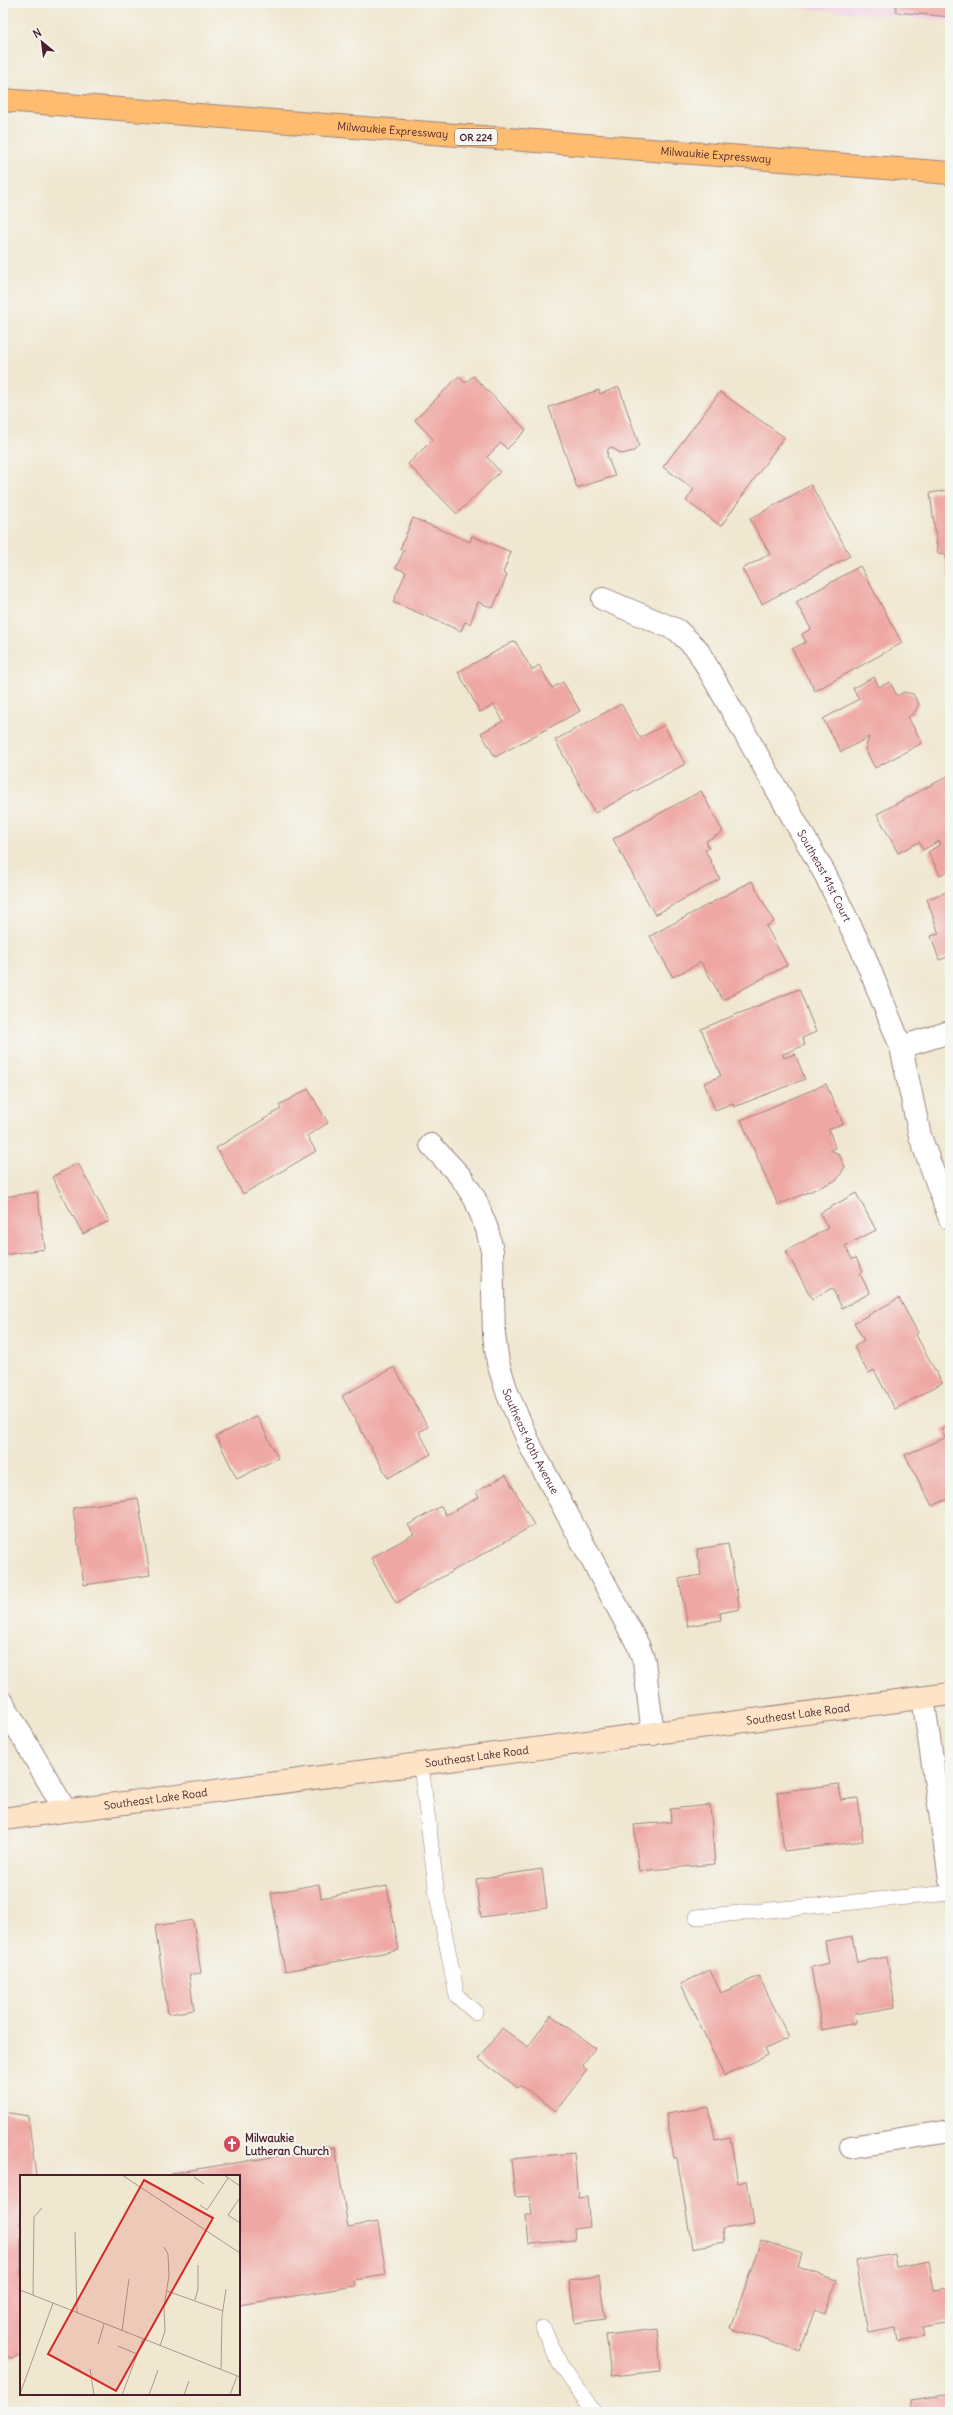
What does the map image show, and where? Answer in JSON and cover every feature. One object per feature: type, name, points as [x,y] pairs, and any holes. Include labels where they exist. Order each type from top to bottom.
[{"type":"highway","name":"Milwaukie Expressway","points":[[3,100],[950,173]]},
{"type":"main road","name":"Southeast Lake Road","points":[[3,1819],[950,1694]]},
{"type":"street","name":"Southeast 41st Court","points":[[603,599],[677,630],[697,649],[825,874],[862,950],[901,1047],[920,1136],[950,1219]]},
{"type":"street","points":[[901,1047],[950,1032]]},
{"type":"street","name":"Southeast 40th Avenue","points":[[431,1145],[461,1177],[475,1199],[487,1229],[492,1251],[494,1335],[498,1363],[508,1395],[540,1463],[638,1645],[645,1667],[653,1734]]},
{"type":"street","points":[[923,1698],[950,1879]]},
{"type":"street","points":[[3,1703],[65,1810]]},
{"type":"street","points":[[851,2147],[950,2131]]},
{"type":"lane","points":[[421,1765],[437,1895],[457,1996],[475,2012]]},
{"type":"lane","points":[[697,1917],[950,1893]]},
{"type":"lane","points":[[543,2328],[560,2364],[594,2412]]},
{"type":"shaded area","points":[[743,3],[950,3],[950,21]]},
{"type":"building","points":[[896,3],[950,3],[950,17],[896,12]]},
{"type":"building","points":[[459,376],[465,383],[473,376],[526,430],[507,449],[501,443],[487,457],[500,472],[457,514],[408,464],[433,439],[415,420]]},
{"type":"building","points":[[619,387],[639,445],[634,451],[622,454],[611,447],[608,449],[607,456],[615,476],[577,488],[549,407],[599,390],[600,394]]},
{"type":"building","points":[[720,392],[784,437],[721,526],[686,501],[694,489],[663,467]]},
{"type":"building","points":[[811,485],[850,556],[762,604],[742,569],[770,554],[750,519]]},
{"type":"building","points":[[950,490],[949,583],[945,553],[938,554],[930,493]]},
{"type":"building","points":[[413,518],[470,542],[472,536],[511,552],[503,573],[507,575],[493,608],[478,602],[470,624],[465,622],[461,631],[393,602],[406,572],[396,568],[404,550],[400,549]]},
{"type":"building","points":[[860,566],[902,643],[815,691],[792,649],[806,642],[802,634],[811,629],[796,602]]},
{"type":"building","points":[[515,641],[532,670],[539,665],[552,688],[563,682],[580,711],[495,757],[481,733],[503,721],[494,705],[480,712],[458,672]]},
{"type":"building","points":[[874,677],[879,687],[890,682],[897,696],[904,692],[913,694],[919,704],[914,713],[908,717],[922,743],[875,768],[865,749],[869,737],[841,752],[823,719],[859,699],[853,688]]},
{"type":"building","points":[[621,704],[640,738],[664,725],[685,764],[595,813],[555,740]]},
{"type":"building","points":[[950,775],[950,870],[940,875],[928,852],[941,844],[939,841],[923,850],[919,842],[898,853],[877,814]]},
{"type":"building","points":[[701,791],[723,832],[706,841],[709,848],[705,850],[720,879],[655,915],[613,839]]},
{"type":"building","points":[[752,881],[774,922],[766,926],[787,965],[723,1000],[701,962],[673,977],[650,936]]},
{"type":"building","points":[[950,891],[950,956],[939,960],[931,936],[939,934],[927,899]]},
{"type":"building","points":[[799,989],[816,1032],[802,1038],[805,1045],[783,1054],[784,1058],[795,1054],[805,1079],[734,1107],[733,1103],[715,1110],[704,1083],[721,1076],[701,1029]]},
{"type":"building","points":[[826,1084],[843,1124],[829,1129],[835,1148],[830,1150],[839,1154],[845,1167],[837,1180],[778,1205],[741,1120]]},
{"type":"building","points":[[308,1089],[328,1123],[307,1136],[316,1151],[243,1194],[216,1148],[281,1109],[279,1105]]},
{"type":"building","points":[[78,1163],[109,1221],[83,1234],[52,1177]]},
{"type":"building","points":[[37,1192],[45,1249],[3,1255],[3,1197]]},
{"type":"building","points":[[856,1193],[876,1230],[845,1246],[852,1259],[856,1258],[863,1271],[860,1274],[870,1293],[842,1308],[832,1288],[812,1299],[786,1251],[828,1228],[820,1213]]},
{"type":"building","points":[[899,1298],[918,1333],[916,1335],[942,1383],[895,1409],[874,1370],[868,1373],[854,1347],[864,1340],[854,1323]]},
{"type":"building","points":[[394,1367],[428,1427],[419,1432],[431,1454],[388,1478],[342,1396]]},
{"type":"building","points":[[257,1416],[278,1458],[237,1479],[216,1436]]},
{"type":"building","points":[[950,1425],[950,1498],[932,1506],[905,1455],[945,1438],[941,1429]]},
{"type":"building","points":[[506,1475],[534,1525],[396,1603],[371,1558],[414,1534],[408,1525],[441,1506],[446,1515],[479,1497],[476,1492]]},
{"type":"building","points":[[138,1498],[150,1575],[84,1585],[73,1508]]},
{"type":"building","points":[[728,1544],[740,1609],[720,1613],[721,1620],[688,1626],[679,1579],[701,1575],[697,1549]]},
{"type":"building","points":[[839,1784],[841,1800],[858,1798],[863,1841],[784,1851],[777,1792]]},
{"type":"building","points":[[710,1805],[715,1864],[639,1871],[634,1825],[671,1822],[670,1809]]},
{"type":"building","points":[[542,1869],[547,1908],[481,1917],[476,1879]]},
{"type":"building","points":[[319,1884],[321,1898],[387,1886],[399,1950],[285,1971],[271,1893]]},
{"type":"building","points":[[193,1920],[201,1973],[189,1975],[194,2010],[168,2014],[155,1926]]},
{"type":"building","points":[[852,1936],[857,1962],[887,1957],[895,2007],[855,2014],[856,2023],[822,2030],[811,1967],[829,1963],[825,1941]]},
{"type":"building","points":[[710,1970],[721,1993],[759,1976],[789,2038],[765,2049],[768,2055],[724,2076],[681,1984]]},
{"type":"building","points":[[551,2015],[595,2048],[582,2065],[587,2070],[556,2111],[521,2085],[518,2088],[479,2059],[502,2028],[528,2047]]},
{"type":"building","points":[[709,2107],[715,2140],[730,2137],[738,2183],[747,2181],[754,2224],[722,2229],[724,2242],[692,2248],[677,2158],[674,2158],[666,2114]]},
{"type":"building","points":[[3,2112],[28,2116],[36,2175],[20,2175],[20,2354],[13,2358],[3,2356]]},
{"type":"building","points":[[335,2147],[348,2227],[378,2222],[386,2275],[354,2280],[355,2286],[240,2305],[240,2175],[173,2175],[172,2173]]},
{"type":"building","points":[[574,2153],[578,2198],[587,2197],[590,2227],[574,2229],[575,2240],[529,2244],[526,2215],[532,2215],[530,2196],[515,2197],[511,2159]]},
{"type":"building","points":[[761,2240],[802,2254],[798,2267],[836,2280],[825,2314],[815,2310],[800,2352],[731,2328]]},
{"type":"building","points":[[894,2254],[896,2267],[929,2261],[934,2290],[950,2288],[950,2322],[922,2327],[924,2337],[898,2342],[896,2328],[868,2333],[855,2261]]},
{"type":"building","points":[[599,2276],[605,2319],[575,2323],[569,2280]]},
{"type":"building","points":[[657,2329],[661,2371],[611,2376],[606,2335]]},
{"type":"building","points":[[950,2394],[950,2412],[913,2412],[911,2400]]},
{"type":"place","name":"Milwaukie Lutheran Church","points":[[232,2144]]}]
